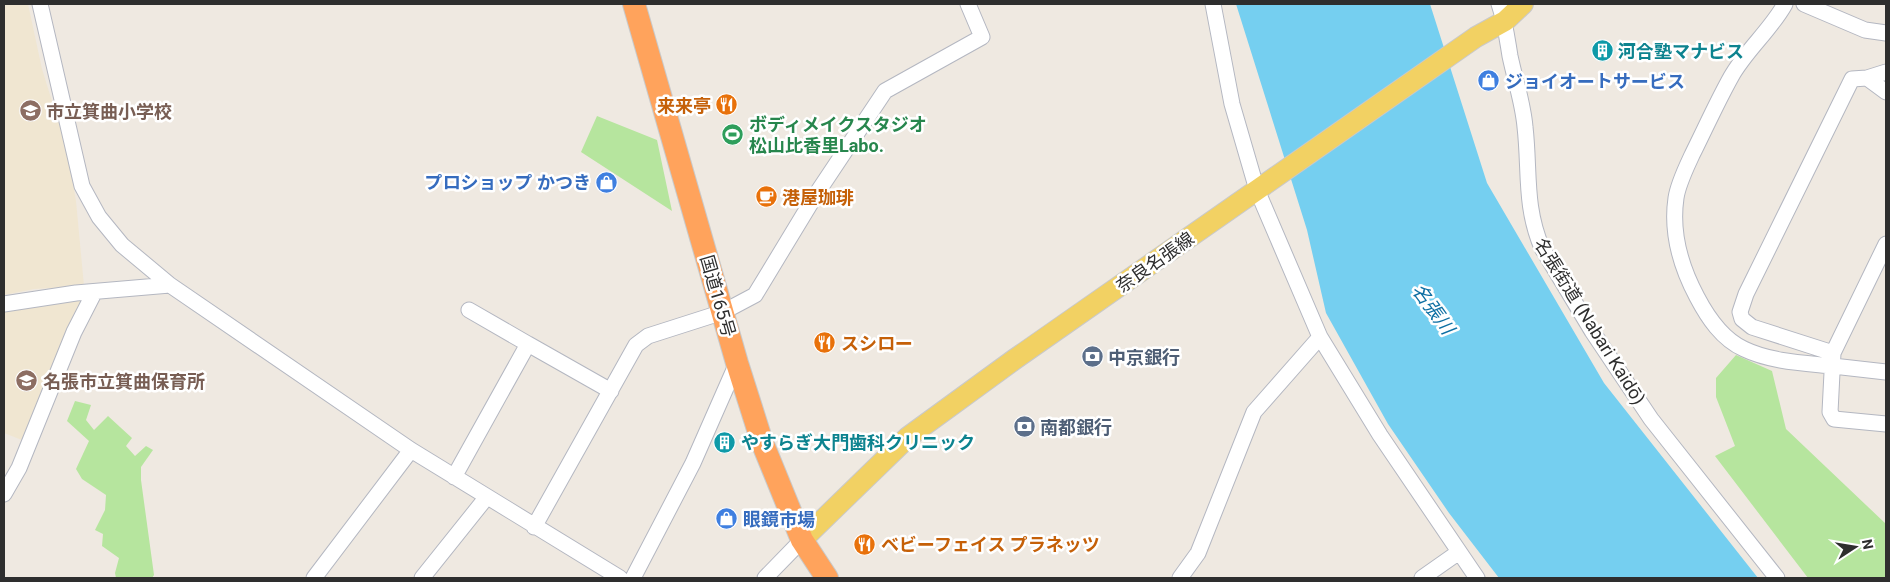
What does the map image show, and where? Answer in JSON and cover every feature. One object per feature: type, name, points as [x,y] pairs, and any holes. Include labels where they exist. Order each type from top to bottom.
[{"type":"highway","name":"国道165号","points":[[634,4],[737,363],[762,442],[802,540],[827,578]]},
{"type":"main road","name":"奈良名張線","points":[[802,540],[908,437],[1010,363],[1453,53],[1502,12],[1523,4]]},
{"type":"street","points":[[40,4],[82,186],[99,217],[122,245],[170,285],[411,450],[486,498],[620,578]]},
{"type":"street","points":[[534,526],[636,345],[648,336],[723,312],[755,295],[815,196],[885,92],[982,37],[968,4]]},
{"type":"street","points":[[1213,4],[1232,104],[1320,337],[1380,435],[1477,578]]},
{"type":"street","points":[[1785,4],[1778,17],[1740,62],[1696,148],[1676,196],[1676,234],[1688,281],[1709,319],[1732,342],[1753,353],[1799,363],[1833,359]]},
{"type":"street","points":[[1804,4],[1864,30],[1886,33]]},
{"type":"street","name":"名張街道 (Nabari Kaidō)","points":[[1502,12],[1526,129],[1527,184],[1531,212],[1536,234],[1542,248],[1592,331],[1646,411],[1777,578]]},
{"type":"street","points":[[1886,72],[1867,78],[1852,79],[1758,270],[1740,312],[1742,319],[1752,326],[1833,359],[1886,372]]},
{"type":"street","points":[[1867,78],[1886,92]]},
{"type":"street","points":[[1886,244],[1833,359],[1831,416],[1843,421],[1886,424]]},
{"type":"street","points":[[4,304],[76,294],[170,285]]},
{"type":"street","points":[[4,494],[19,468],[74,332],[94,293]]},
{"type":"street","points":[[469,310],[611,391]]},
{"type":"street","points":[[1180,578],[1198,553],[1254,412],[1320,337]]},
{"type":"street","points":[[454,477],[528,344]]},
{"type":"street","points":[[633,578],[693,463],[737,363]]},
{"type":"street","points":[[314,578],[411,450]]},
{"type":"street","points":[[422,578],[486,498]]},
{"type":"street","points":[[765,578],[802,540]]},
{"type":"street","points":[[1422,578],[1459,552]]},
{"type":"shaded area","name":"市立箕曲小学校","points":[[4,4],[28,4],[42,69],[68,153],[76,201],[84,286],[34,289],[4,295]]},
{"type":"shaded area","name":"名張市立箕曲保育所","points":[[85,299],[27,442],[4,433],[4,311]]},
{"type":"green space","points":[[597,116],[657,140],[672,211],[581,152]]},
{"type":"green space","points":[[1736,355],[1772,371],[1786,429],[1886,524],[1886,578],[1808,578],[1715,456],[1735,446],[1716,397],[1716,378]]},
{"type":"green space","points":[[75,401],[91,405],[86,420],[94,430],[108,416],[132,438],[126,446],[135,456],[146,446],[153,450],[141,467],[141,480],[154,575],[152,578],[116,578],[115,573],[119,558],[102,546],[103,534],[95,530],[105,510],[106,495],[82,479],[76,469],[89,441],[67,421]]},
{"type":"water","name":"名張川","points":[[1236,4],[1430,4],[1487,183],[1604,383],[1758,578],[1499,578],[1449,513],[1388,424],[1326,313],[1307,230]]},
{"type":"place","name":"河合塾マナビス","points":[[1602,51]]},
{"type":"place","name":"ジョイオートサービス","points":[[1489,81]]},
{"type":"place","name":"来来亭","points":[[727,105]]},
{"type":"place","name":"市立箕曲小学校","points":[[30,111]]},
{"type":"place","name":"ボディメイクスタジオ 松山比香里Labo.","points":[[733,134]]},
{"type":"place","name":"プロショップ かつき","points":[[607,182]]},
{"type":"place","name":"港屋珈琲","points":[[766,197]]},
{"type":"place","name":"スシロー","points":[[825,343]]},
{"type":"place","name":"中京銀行","points":[[1092,357]]},
{"type":"place","name":"名張市立箕曲保育所","points":[[27,381]]},
{"type":"place","name":"南都銀行","points":[[1024,427]]},
{"type":"place","name":"やすらぎ大門歯科クリニック","points":[[725,442]]},
{"type":"place","name":"眼鏡市場","points":[[727,519]]},
{"type":"place","name":"ベビーフェイス プラネッツ","points":[[865,544]]}]
